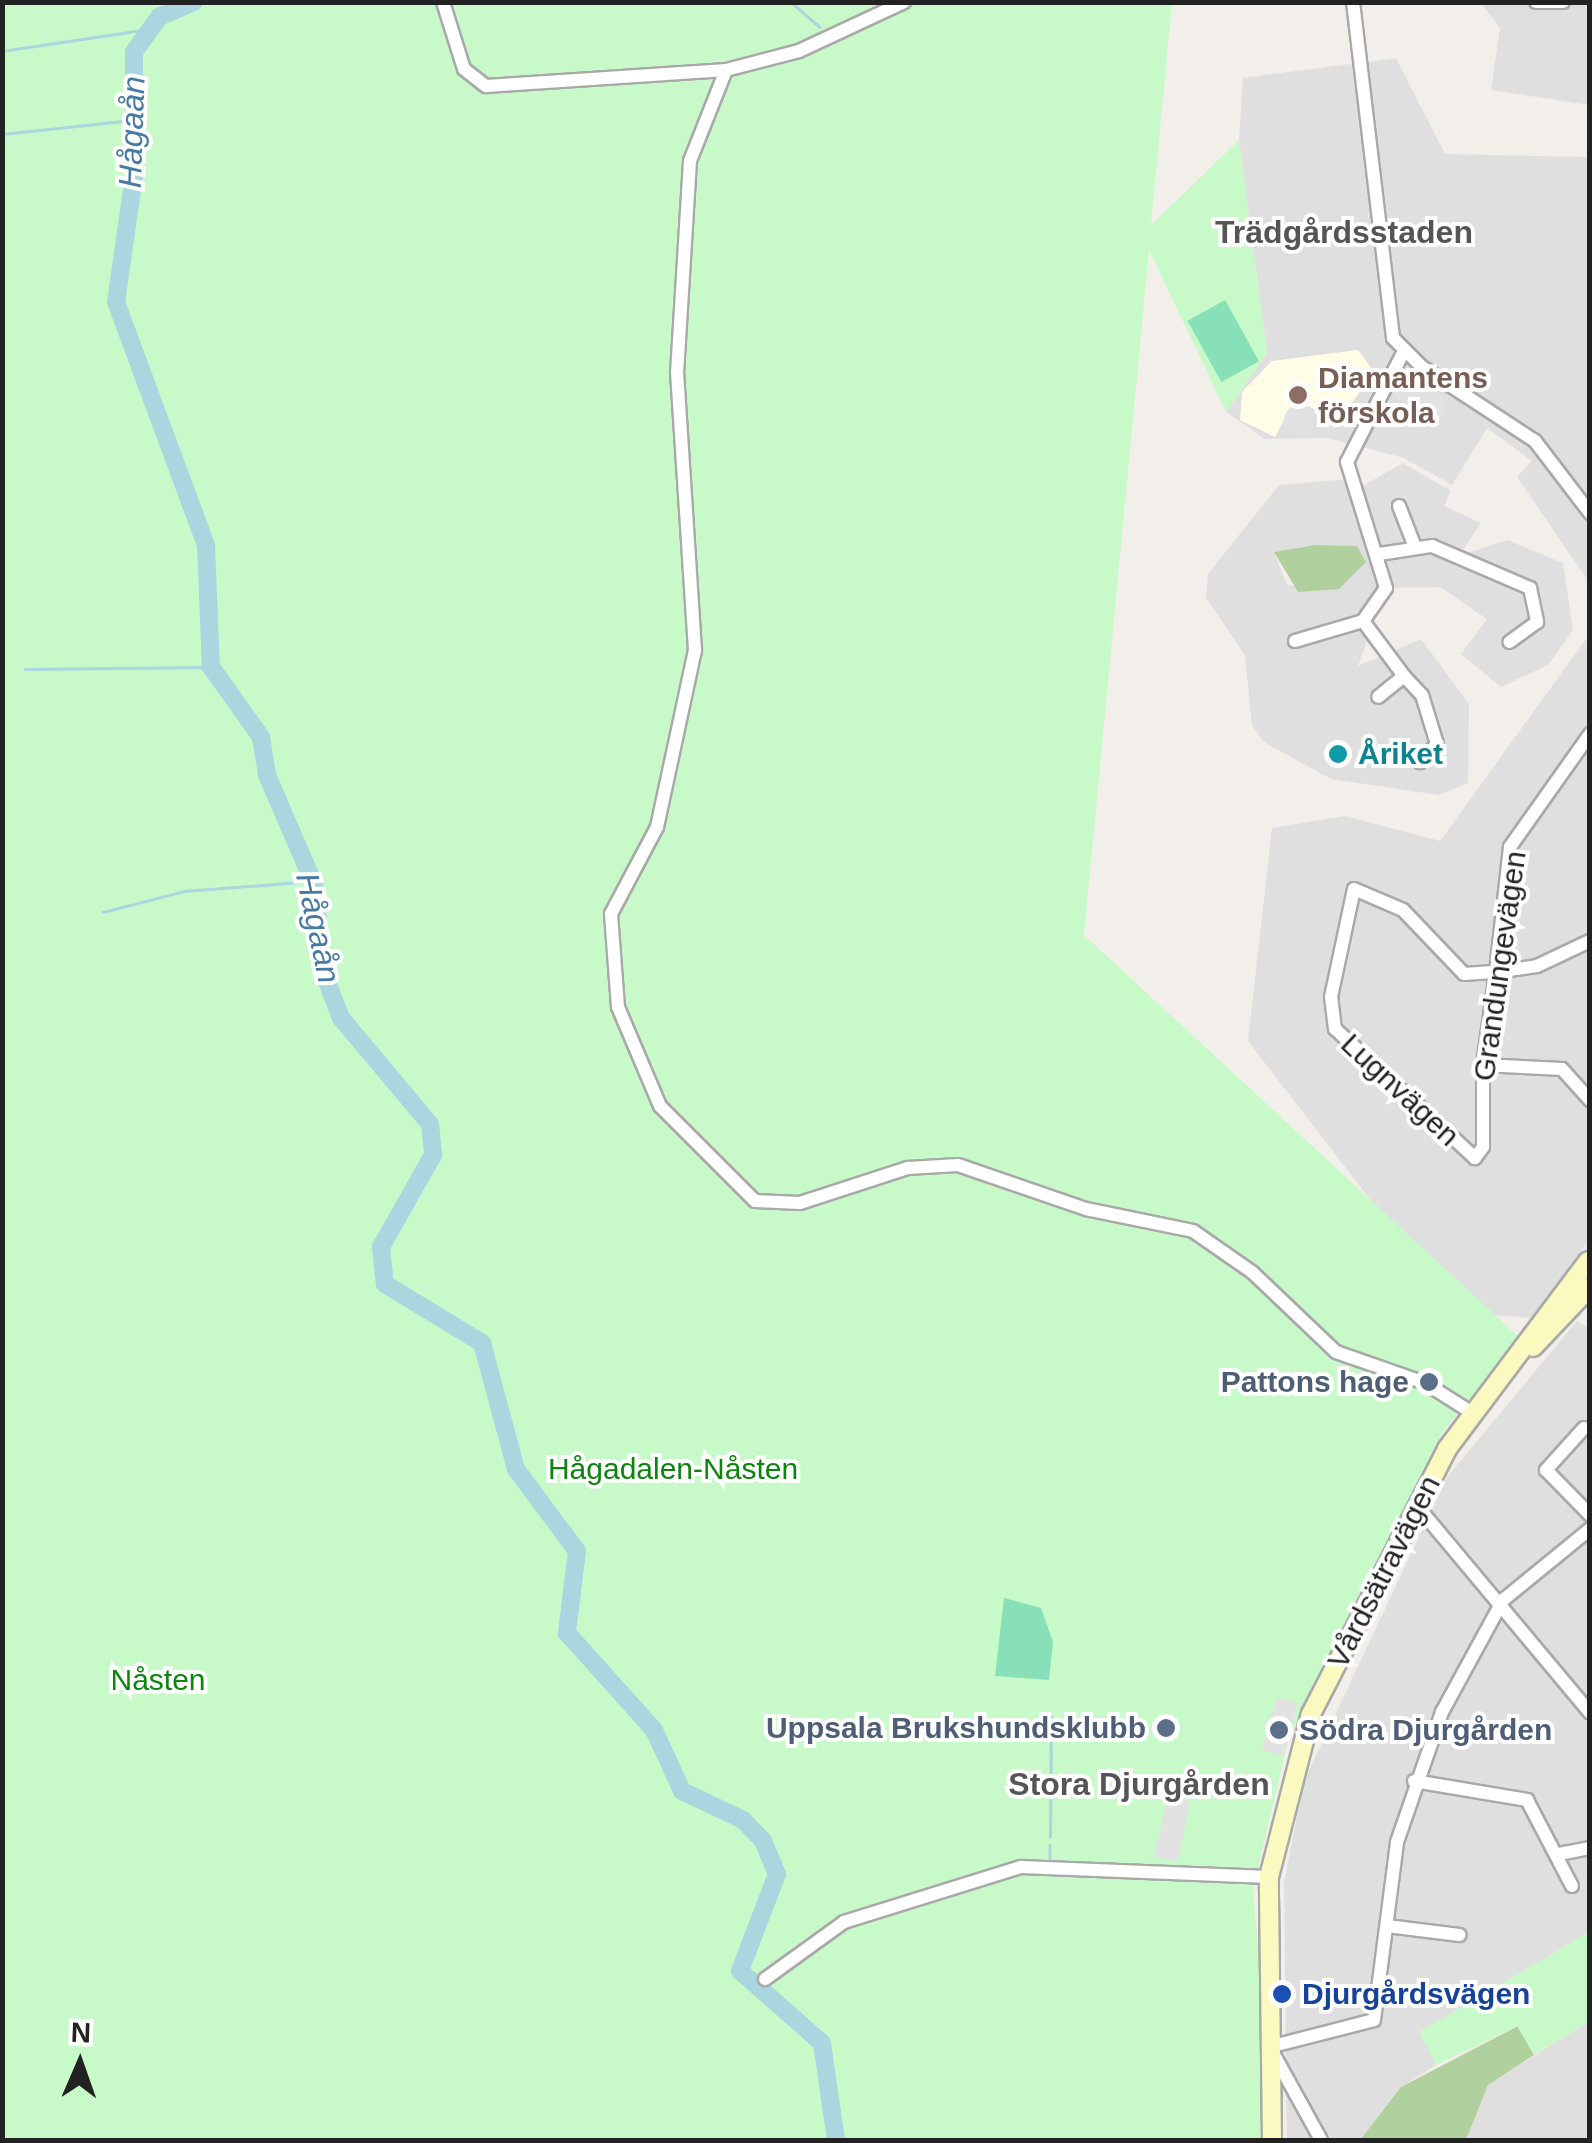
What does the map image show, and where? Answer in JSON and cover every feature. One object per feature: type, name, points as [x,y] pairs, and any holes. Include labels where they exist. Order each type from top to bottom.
[{"type":"street","points":[[443,2],[464,69],[480,84],[726,70],[800,51],[904,2]]},
{"type":"street","points":[[1353,2],[1380,265],[1403,352],[1535,441],[1590,513]]},
{"type":"street","points":[[1536,2],[1562,2]]},
{"type":"street","points":[[726,70],[690,160],[677,372],[696,650],[662,814],[611,914],[618,1007],[660,1106],[755,1200],[800,1203],[908,1168],[958,1165],[1086,1209],[1192,1232],[1252,1272],[1336,1352],[1404,1374],[1474,1414]]},
{"type":"street","points":[[1295,641],[1362,621],[1386,588],[1379,554],[1356,511],[1347,462],[1403,352]]},
{"type":"street","points":[[1399,506],[1415,548]]},
{"type":"street","points":[[1379,554],[1415,548],[1444,549],[1530,588],[1538,622],[1509,642]]},
{"type":"street","points":[[1362,621],[1422,696],[1437,744],[1420,762]]},
{"type":"street","points":[[1378,696],[1404,676]]},
{"type":"street","name":"Grandungevägen","points":[[1474,1158],[1483,1147],[1482,1065],[1510,847],[1590,734]]},
{"type":"street","name":"Lugnvägen","points":[[1474,1158],[1332,1018],[1354,890],[1403,910],[1464,974],[1496,972]]},
{"type":"street","points":[[1496,972],[1590,942]]},
{"type":"street","points":[[1482,1065],[1562,1069],[1590,1100]]},
{"type":"street","name":"Vårdsätravägen","points":[[1272,2140],[1269,1877],[1311,1714],[1418,1507],[1474,1414],[1589,1262]]},
{"type":"street","name":"Vårdsätravägen","points":[[1504,1375],[1590,1288]]},
{"type":"street","points":[[1584,1428],[1546,1470],[1590,1516]]},
{"type":"street","points":[[1418,1507],[1503,1600],[1590,1712]]},
{"type":"street","points":[[1321,2140],[1273,2049],[1374,2020],[1414,1781],[1503,1600],[1590,1529]]},
{"type":"street","points":[[1414,1781],[1527,1800],[1572,1886]]},
{"type":"street","points":[[1558,1854],[1590,1848]]},
{"type":"street","points":[[765,1979],[844,1922],[1021,1867],[1269,1877]]},
{"type":"street","points":[[1387,1926],[1460,1935]]},
{"type":"shaded area","points":[[1481,3],[1589,3],[1589,105],[1491,90],[1500,28]]},
{"type":"shaded area","points":[[1396,58],[1445,154],[1589,157],[1589,582],[1517,477],[1532,461],[1487,428],[1452,485],[1404,458],[1328,438],[1265,439],[1226,412],[1267,353],[1239,140],[1243,78]]},
{"type":"shaded area","name":"Diamantens förskola","points":[[1358,350],[1375,373],[1337,421],[1295,399],[1275,437],[1240,420],[1242,392],[1272,361]]},
{"type":"shaded area","points":[[1404,373],[1446,400],[1440,418],[1391,394]]},
{"type":"shaded area","points":[[1299,405],[1313,414],[1314,420],[1305,434],[1299,435],[1285,426],[1284,420],[1293,406]]},
{"type":"shaded area","points":[[1403,463],[1451,491],[1444,506],[1481,523],[1459,556],[1507,540],[1563,563],[1573,630],[1548,665],[1501,687],[1461,654],[1487,619],[1440,587],[1386,588],[1358,666],[1421,639],[1469,704],[1468,783],[1439,795],[1331,779],[1264,742],[1252,725],[1245,655],[1206,598],[1208,574],[1279,485],[1348,479],[1352,492]],"holes":[[[1315,545],[1339,589],[1287,585],[1274,552]]]},
{"type":"shaded area","points":[[1589,635],[1589,1240],[1532,1318],[1479,1314],[1416,1259],[1248,1041],[1272,828],[1345,816],[1440,841]]},
{"type":"shaded area","points":[[1577,1321],[1590,1330],[1589,1932],[1420,2032],[1436,2065],[1401,2087],[1360,2140],[1287,2140],[1284,1882],[1304,1781],[1447,1477]]},
{"type":"shaded area","name":"Södra Djurgården","points":[[1277,1697],[1298,1703],[1283,1756],[1262,1750]]},
{"type":"shaded area","points":[[1167,1796],[1190,1801],[1178,1862],[1154,1857]]},
{"type":"shaded area","points":[[1589,2021],[1589,2140],[1466,2140],[1488,2085]]},
{"type":"green space","name":"Hågadalen-Nåsten","points":[[3,3],[1172,3],[1151,225],[1239,140],[1267,353],[1226,412],[1149,250],[1084,935],[1521,1339],[1443,1431],[1288,1741],[1253,1889],[1268,2069],[1263,2140],[3,2140]]},
{"type":"green space","points":[[1225,300],[1259,361],[1221,382],[1187,321]]},
{"type":"green space","points":[[1315,545],[1357,546],[1366,562],[1339,589],[1298,592],[1274,552]]},
{"type":"green space","points":[[1004,1598],[1041,1608],[1053,1642],[1049,1680],[995,1676]]},
{"type":"green space","points":[[1589,1932],[1589,2021],[1534,2055],[1517,2026],[1436,2065],[1419,2032]]},
{"type":"green space","points":[[1518,2026],[1534,2055],[1488,2085],[1466,2140],[1360,2140],[1401,2087]]},
{"type":"waterway","name":"Hågaån","points":[[194,2],[159,17],[134,52],[134,176],[116,302],[206,545],[211,667],[261,737],[267,775],[314,884],[324,974],[341,1018],[430,1124],[433,1155],[381,1247],[385,1284],[482,1343],[516,1469],[577,1551],[567,1633],[654,1730],[682,1791],[743,1820],[763,1841],[777,1874],[740,1971],[822,2043],[836,2140]]},
{"type":"waterway","points":[[791,2],[820,27]]},
{"type":"waterway","points":[[2,51],[143,30]]},
{"type":"waterway","points":[[2,134],[132,120]]},
{"type":"waterway","points":[[25,669],[211,667]]},
{"type":"waterway","points":[[103,912],[184,891],[313,881]]},
{"type":"waterway","points":[[1050,1837],[1051,1717]]},
{"type":"waterway","points":[[1050,1845],[1050,1860]]},
{"type":"place","name":"Diamantens förskola","points":[[1298,395]]},
{"type":"place","name":"Åriket","points":[[1338,754]]},
{"type":"place","name":"Pattons hage","points":[[1429,1382]]},
{"type":"place","name":"Uppsala Brukshundsklubb","points":[[1166,1728]]},
{"type":"place","name":"Södra Djurgården","points":[[1279,1730]]},
{"type":"place","name":"Djurgårdsvägen","points":[[1282,1994]]},
{"type":"district","name":"Trädgårdsstaden","points":[[1344,232]]},
{"type":"district","name":"Stora Djurgården","points":[[1139,1784]]},
{"type":"park label","name":"Nåsten","points":[[158,1680]]}]
